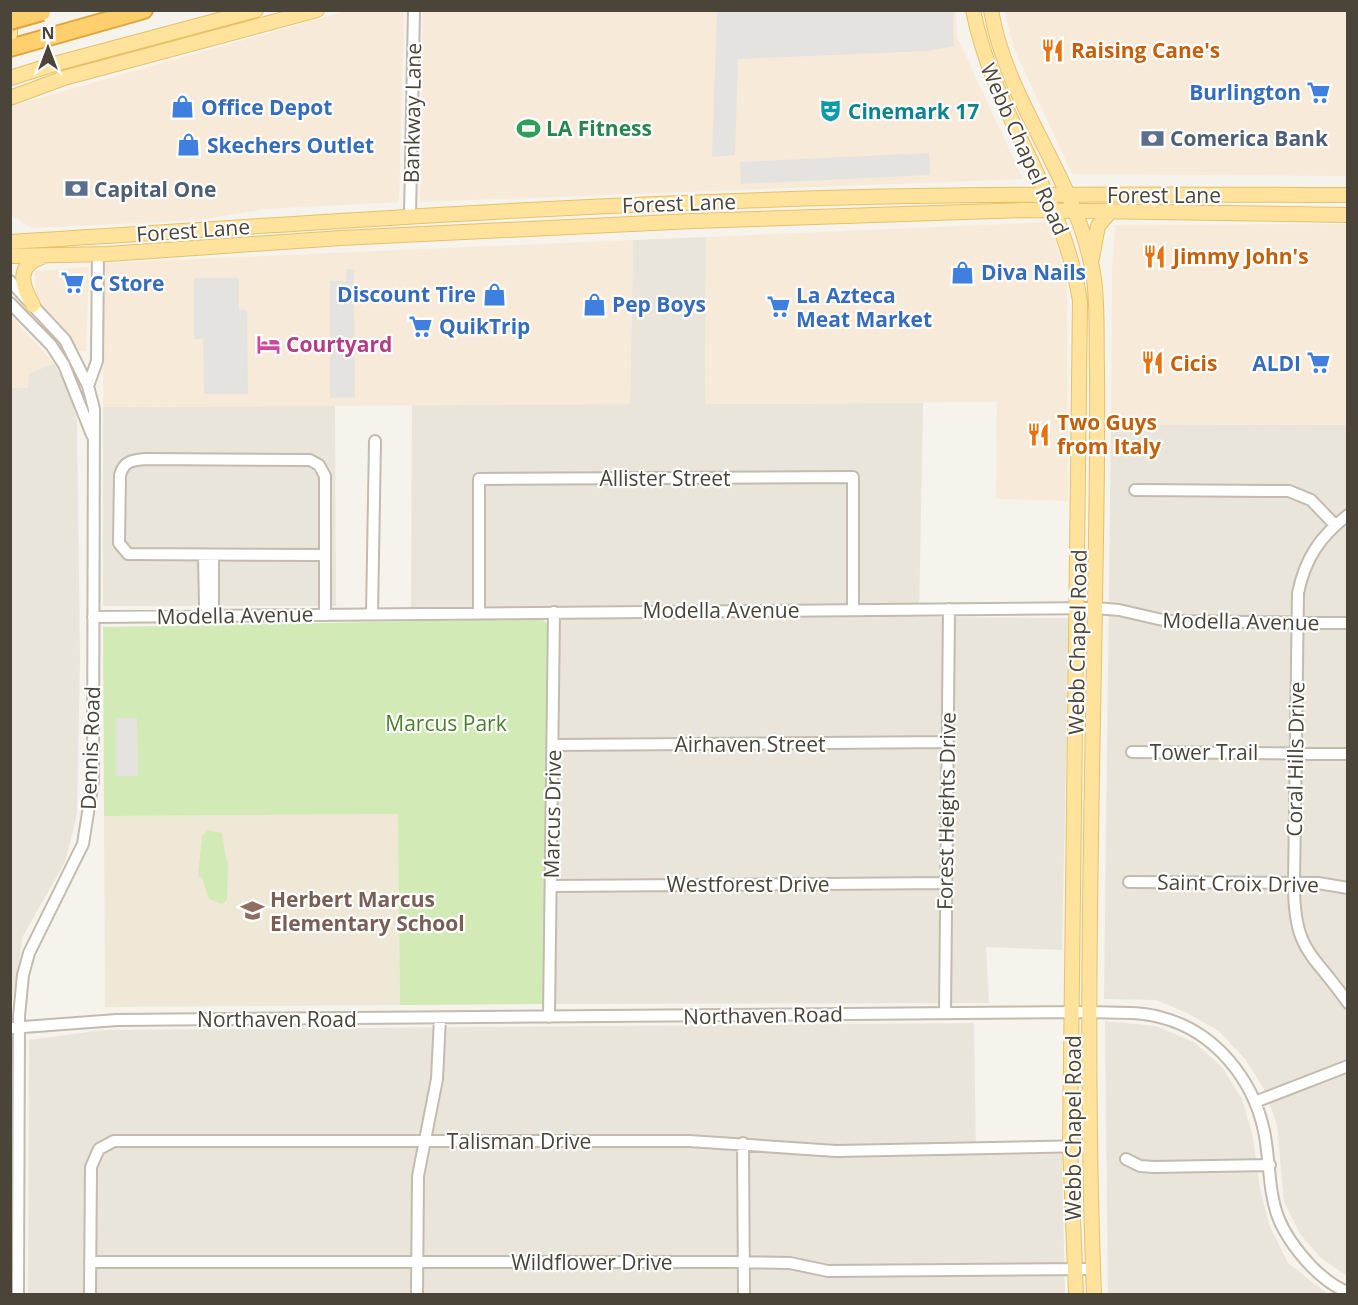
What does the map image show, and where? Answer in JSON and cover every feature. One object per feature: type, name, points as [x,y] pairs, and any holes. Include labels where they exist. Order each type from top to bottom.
[{"type":"highway","points":[[10,48],[144,10]]},
{"type":"highway","points":[[10,21],[45,11]]},
{"type":"highway","points":[[10,52],[49,38]]},
{"type":"main road","points":[[10,35],[11,10]]},
{"type":"main road","points":[[10,98],[38,87],[148,54],[317,10]]},
{"type":"main road","name":"Webb Chapel Road","points":[[973,10],[978,39],[993,82],[1056,210],[1071,252],[1078,286],[1081,342],[1070,1146],[1076,1294]]},
{"type":"main road","name":"Webb Chapel Road","points":[[991,10],[1001,50],[1013,80],[1068,194],[1092,272],[1096,340],[1095,608],[1088,1146],[1094,1294]]},
{"type":"main road","points":[[10,76],[252,11]]},
{"type":"main road","points":[[10,76],[20,84],[38,87]]},
{"type":"main road","name":"Forest Lane","points":[[10,242],[410,215],[739,200],[1048,194],[1347,195]]},
{"type":"main road","points":[[1185,195],[1185,212]]},
{"type":"main road","points":[[1287,214],[1288,195]]},
{"type":"main road","points":[[838,198],[839,216]]},
{"type":"main road","points":[[739,200],[739,219]]},
{"type":"main road","points":[[612,206],[612,225]]},
{"type":"main road","name":"Forest Lane","points":[[10,256],[139,252],[411,235],[739,219],[1056,210],[1347,215]]},
{"type":"main road","points":[[1092,272],[1094,238],[1098,226],[1111,211]]},
{"type":"main road","points":[[410,215],[411,235]]},
{"type":"main road","points":[[261,225],[262,244]]},
{"type":"main road","points":[[139,234],[139,252]]},
{"type":"main road","points":[[10,235],[40,240]]},
{"type":"main road","points":[[33,305],[23,290],[22,273],[29,264],[47,256]]},
{"type":"main road","points":[[1081,342],[1096,340]]},
{"type":"street","name":"Bankway Lane","points":[[410,215],[414,10]]},
{"type":"street","points":[[88,386],[97,362],[98,254]]},
{"type":"street","points":[[10,281],[68,345],[88,386]]},
{"type":"street","points":[[10,303],[56,353],[74,386],[94,438]]},
{"type":"street","points":[[56,353],[68,345]]},
{"type":"street","name":"Dennis Road","points":[[18,1294],[15,1028],[29,953],[83,844],[93,781],[94,409],[88,386]]},
{"type":"street","points":[[372,614],[375,441]]},
{"type":"street","points":[[324,555],[128,554],[119,543],[120,475],[126,463],[146,459],[305,460],[319,465],[325,476],[325,614]]},
{"type":"street","name":"Allister Street","points":[[479,612],[479,478],[853,477],[853,610]]},
{"type":"street","points":[[1135,490],[1289,491],[1311,500],[1335,525]]},
{"type":"street","name":"Coral Hills Drive","points":[[1347,516],[1323,537],[1304,568],[1298,593],[1294,753],[1294,908],[1301,940],[1309,957],[1347,1003]]},
{"type":"street","points":[[208,555],[205,605],[209,615]]},
{"type":"street","name":"Modella Avenue","points":[[93,617],[1095,608],[1119,610],[1167,621],[1347,623]]},
{"type":"street","name":"Forest Heights Drive","points":[[945,1013],[949,609]]},
{"type":"street","name":"Marcus Drive","points":[[549,1017],[554,612]]},
{"type":"street","name":"Airhaven Street","points":[[553,745],[947,742]]},
{"type":"street","name":"Tower Trail","points":[[1132,752],[1347,754]]},
{"type":"street","name":"Saint Croix Drive","points":[[1128,882],[1318,883],[1347,888]]},
{"type":"street","name":"Westforest Drive","points":[[551,886],[945,883]]},
{"type":"street","name":"Northaven Road","points":[[15,1028],[117,1020],[1090,1012],[1135,1013],[1162,1017],[1182,1025],[1220,1050],[1238,1069],[1255,1102],[1264,1130],[1272,1193],[1285,1232],[1297,1251],[1318,1274],[1347,1292]]},
{"type":"street","points":[[417,1294],[418,1176],[437,1079],[440,1018]]},
{"type":"street","points":[[1255,1102],[1347,1066]]},
{"type":"street","name":"Talisman Drive","points":[[90,1294],[90,1167],[94,1156],[106,1144],[114,1141],[743,1143],[836,1151],[1088,1146]]},
{"type":"street","points":[[743,1143],[744,1294]]},
{"type":"street","points":[[1126,1159],[1140,1166],[1154,1167],[1270,1165]]},
{"type":"street","name":"Wildflower Drive","points":[[90,1262],[744,1262],[790,1263],[828,1271],[1093,1269]]},
{"type":"shaded area","points":[[423,10],[956,11],[957,37],[1023,179],[420,202]]},
{"type":"shaded area","points":[[346,11],[404,11],[399,202],[264,209],[200,220],[32,228],[11,215],[11,106]]},
{"type":"shaded area","points":[[717,11],[953,11],[954,46],[928,51],[738,59],[735,155],[712,157]]},
{"type":"shaded area","points":[[1005,11],[1347,11],[1347,176],[1072,174],[1013,46]]},
{"type":"shaded area","points":[[929,153],[930,175],[741,184],[740,162]]},
{"type":"shaded area","points":[[1050,222],[1067,281],[1068,501],[996,499],[997,402],[705,404],[706,237]]},
{"type":"shaded area","points":[[1347,224],[1347,425],[1111,424],[1112,272],[1115,225]]},
{"type":"shaded area","points":[[706,237],[705,404],[923,403],[919,617],[1069,618],[1062,950],[986,947],[989,1003],[544,1004],[549,625],[542,608],[411,609],[412,405],[630,404],[633,240]]},
{"type":"shaded area","points":[[633,240],[630,404],[103,407],[104,263]]},
{"type":"shaded area","points":[[89,267],[86,351],[79,351],[58,322],[36,299],[35,271]]},
{"type":"shaded area","points":[[347,269],[354,269],[355,398],[330,398],[330,281],[346,281]]},
{"type":"shaded area","points":[[194,278],[239,278],[239,310],[247,310],[248,394],[204,394],[203,339],[194,339]]},
{"type":"shaded area","points":[[10,315],[54,363],[29,374],[28,388],[11,388]]},
{"type":"shaded area","points":[[54,363],[69,391],[77,421],[80,659],[77,815],[65,862],[23,936],[11,1008],[11,388],[28,388],[28,374]]},
{"type":"shaded area","points":[[335,406],[336,606],[103,606],[103,407]]},
{"type":"shaded area","points":[[1111,424],[1347,425],[1347,1276],[1321,1258],[1300,1234],[1284,1202],[1277,1125],[1264,1089],[1245,1059],[1219,1031],[1187,1013],[1156,1000],[1104,999]]},
{"type":"shaded area","points":[[116,718],[137,718],[138,776],[116,776]]},
{"type":"shaded area","name":"Herbert Marcus Elementary School","points":[[399,814],[400,1005],[105,1007],[104,816]]},
{"type":"shaded area","points":[[1105,1021],[1156,1026],[1194,1042],[1222,1067],[1242,1099],[1253,1137],[1260,1189],[1270,1227],[1288,1263],[1328,1294],[1108,1294]]},
{"type":"shaded area","points":[[974,1023],[976,1155],[1062,1154],[1065,1294],[28,1294],[29,1040],[103,1030]]},
{"type":"green space","name":"Marcus Park","points":[[542,619],[549,625],[544,1004],[400,1005],[398,814],[104,816],[103,627]]},
{"type":"green space","points":[[208,830],[222,833],[228,861],[227,900],[222,904],[209,899],[202,878],[198,876],[202,836]]},
{"type":"place","name":"Raising Cane's","points":[[1053,50]]},
{"type":"place","name":"Burlington","points":[[1319,92]]},
{"type":"place","name":"Office Depot","points":[[183,107]]},
{"type":"place","name":"Cinemark 17","points":[[830,111]]},
{"type":"place","name":"LA Fitness","points":[[528,128]]},
{"type":"place","name":"Comerica Bank","points":[[1152,138]]},
{"type":"place","name":"Skechers Outlet","points":[[189,145]]},
{"type":"place","name":"Capital One","points":[[76,189]]},
{"type":"place","name":"Jimmy John's","points":[[1155,256]]},
{"type":"place","name":"Diva Nails","points":[[963,272]]},
{"type":"place","name":"C Store","points":[[72,283]]},
{"type":"place","name":"Discount Tire","points":[[494,294]]},
{"type":"place","name":"Pep Boys","points":[[594,304]]},
{"type":"place","name":"La Azteca Meat Market","points":[[778,307]]},
{"type":"place","name":"QuikTrip","points":[[421,326]]},
{"type":"place","name":"Courtyard","points":[[268,344]]},
{"type":"place","name":"Cicis","points":[[1152,363]]},
{"type":"place","name":"ALDI","points":[[1319,363]]},
{"type":"place","name":"Two Guys from Italy","points":[[1039,434]]},
{"type":"place","name":"Herbert Marcus Elementary School","points":[[252,911]]}]
